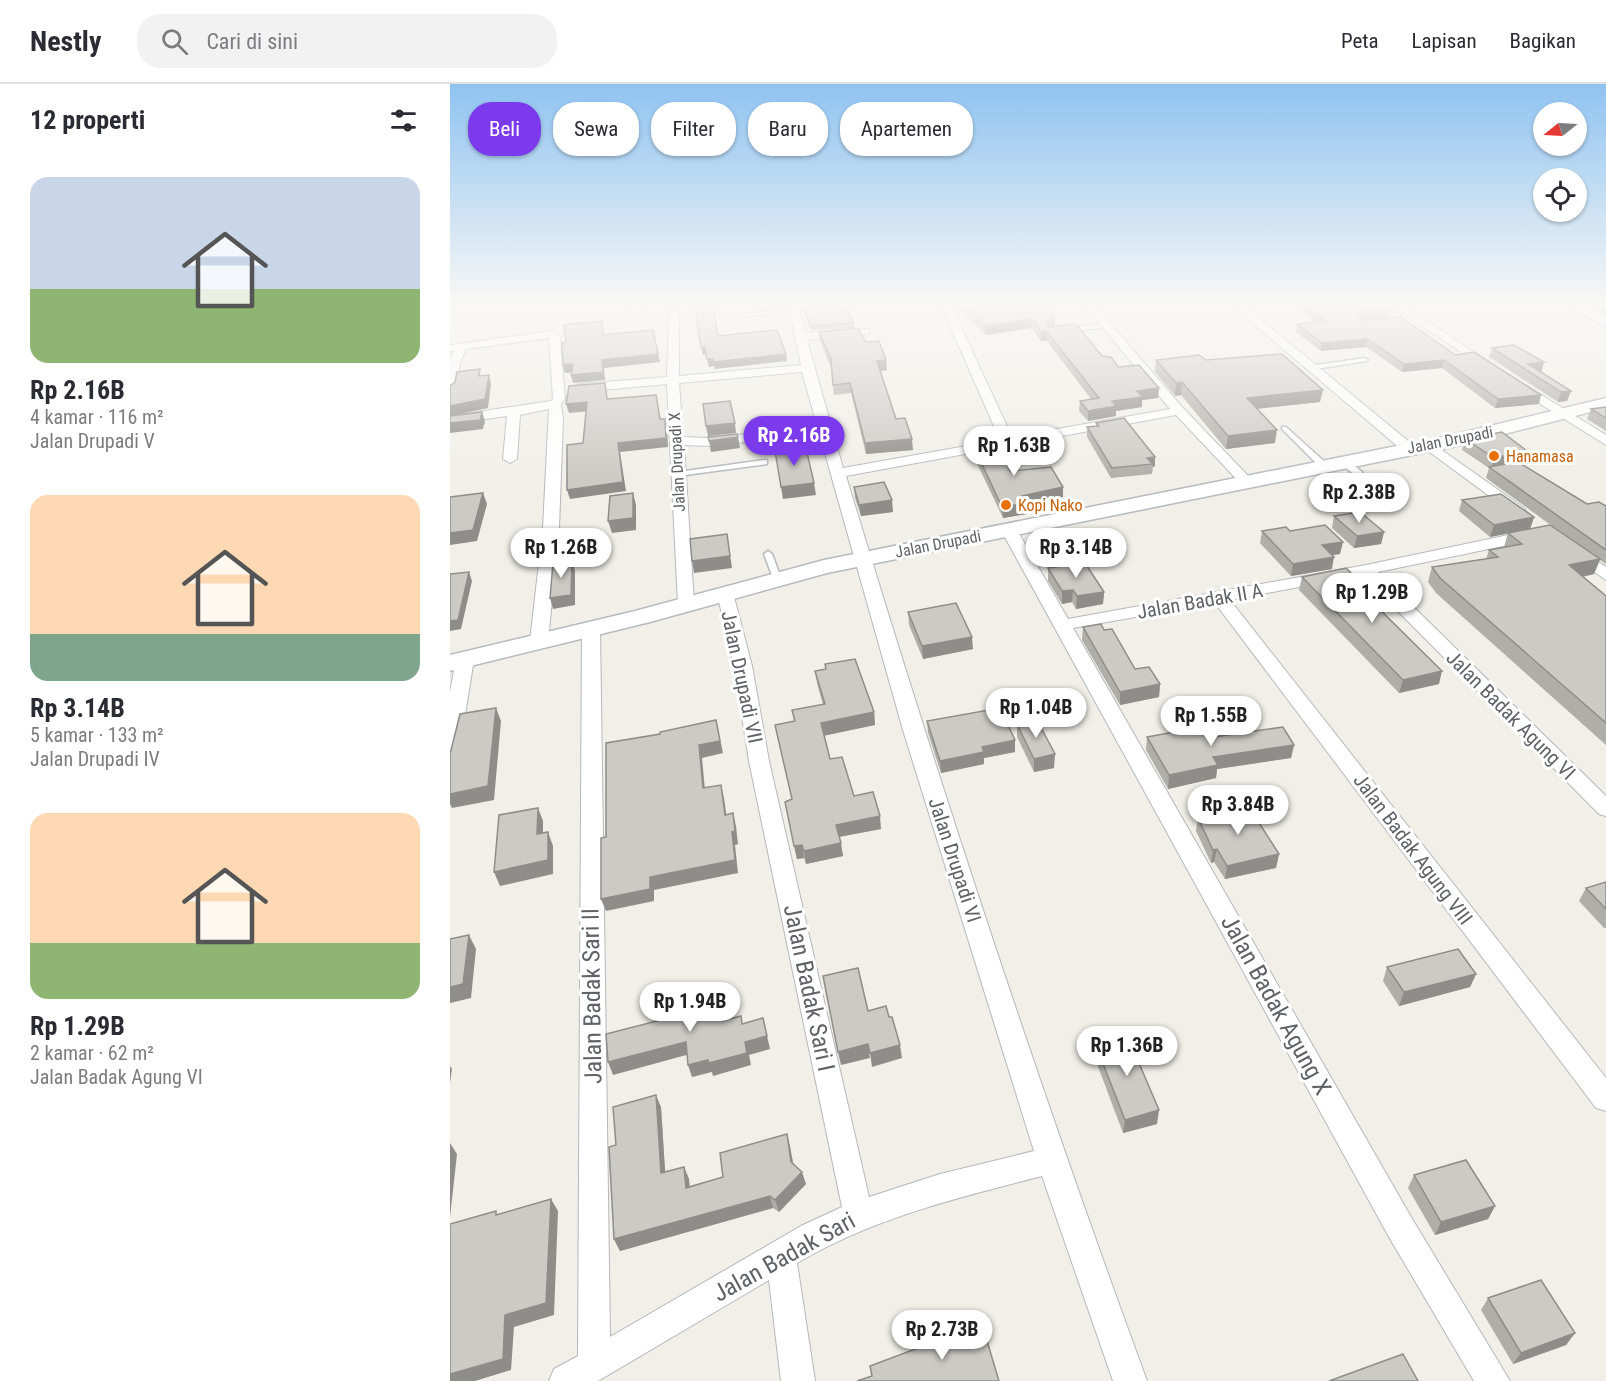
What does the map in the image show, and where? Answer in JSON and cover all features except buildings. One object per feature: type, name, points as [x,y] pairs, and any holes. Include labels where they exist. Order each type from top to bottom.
[{"type":"street","points":[[450,391],[454,362]]},
{"type":"street","points":[[539,641],[551,528],[557,419],[555,362]]},
{"type":"street","name":"Jalan Drupadi X","points":[[673,362],[686,604]]},
{"type":"street","name":"Jalan Drupadi VI","points":[[806,362],[861,559],[913,730],[1051,1160],[1130,1381]]},
{"type":"street","points":[[971,362],[1008,443]]},
{"type":"street","points":[[1136,362],[1179,411],[1246,481]]},
{"type":"street","points":[[1302,362],[1419,447]]},
{"type":"street","points":[[1480,362],[1606,441]]},
{"type":"street","points":[[450,420],[514,412],[557,397],[673,379],[807,368]]},
{"type":"street","name":"Jalan Drupadi","points":[[458,661],[686,604],[723,588],[1246,481],[1342,467],[1419,447],[1499,430],[1561,412],[1606,403]]},
{"type":"street","points":[[838,473],[1179,411]]},
{"type":"street","points":[[510,459],[514,412]]},
{"type":"street","points":[[676,441],[711,442],[773,435]]},
{"type":"street","name":"Jalan Badak II A","points":[[1064,626],[1366,570],[1547,532],[1419,447]]},
{"type":"street","name":"Jalan Badak Agung X","points":[[1010,530],[1109,711],[1167,809],[1400,1227],[1493,1381]]},
{"type":"street","points":[[1564,544],[1606,574]]},
{"type":"street","name":"Jalan Badak Agung VI","points":[[1366,570],[1606,809]]},
{"type":"street","name":"Jalan Drupadi VII","points":[[723,588],[743,666],[759,761]]},
{"type":"street","name":"Jalan Badak Agung VIII","points":[[1220,598],[1606,1099]]},
{"type":"street","name":"Jalan Badak Sari II","points":[[591,628],[593,704],[590,901],[594,1364]]},
{"type":"street","points":[[450,746],[458,661]]},
{"type":"street","name":"Jalan Badak Sari I","points":[[759,761],[858,1215]]},
{"type":"street","name":"Jalan Badak Sari","points":[[566,1381],[781,1256],[858,1215],[940,1188],[1051,1160]]},
{"type":"street","points":[[781,1256],[798,1381]]},
{"type":"lane","points":[[1309,368],[1354,362]]},
{"type":"lane","points":[[1284,428],[1342,467]]},
{"type":"lane","points":[[678,474],[764,462]]},
{"type":"lane","points":[[768,554],[777,578]]},
{"type":"place","name":"Hanamasa","points":[[1494,456]]},
{"type":"place","name":"Kopi Nako","points":[[1006,505]]}]
